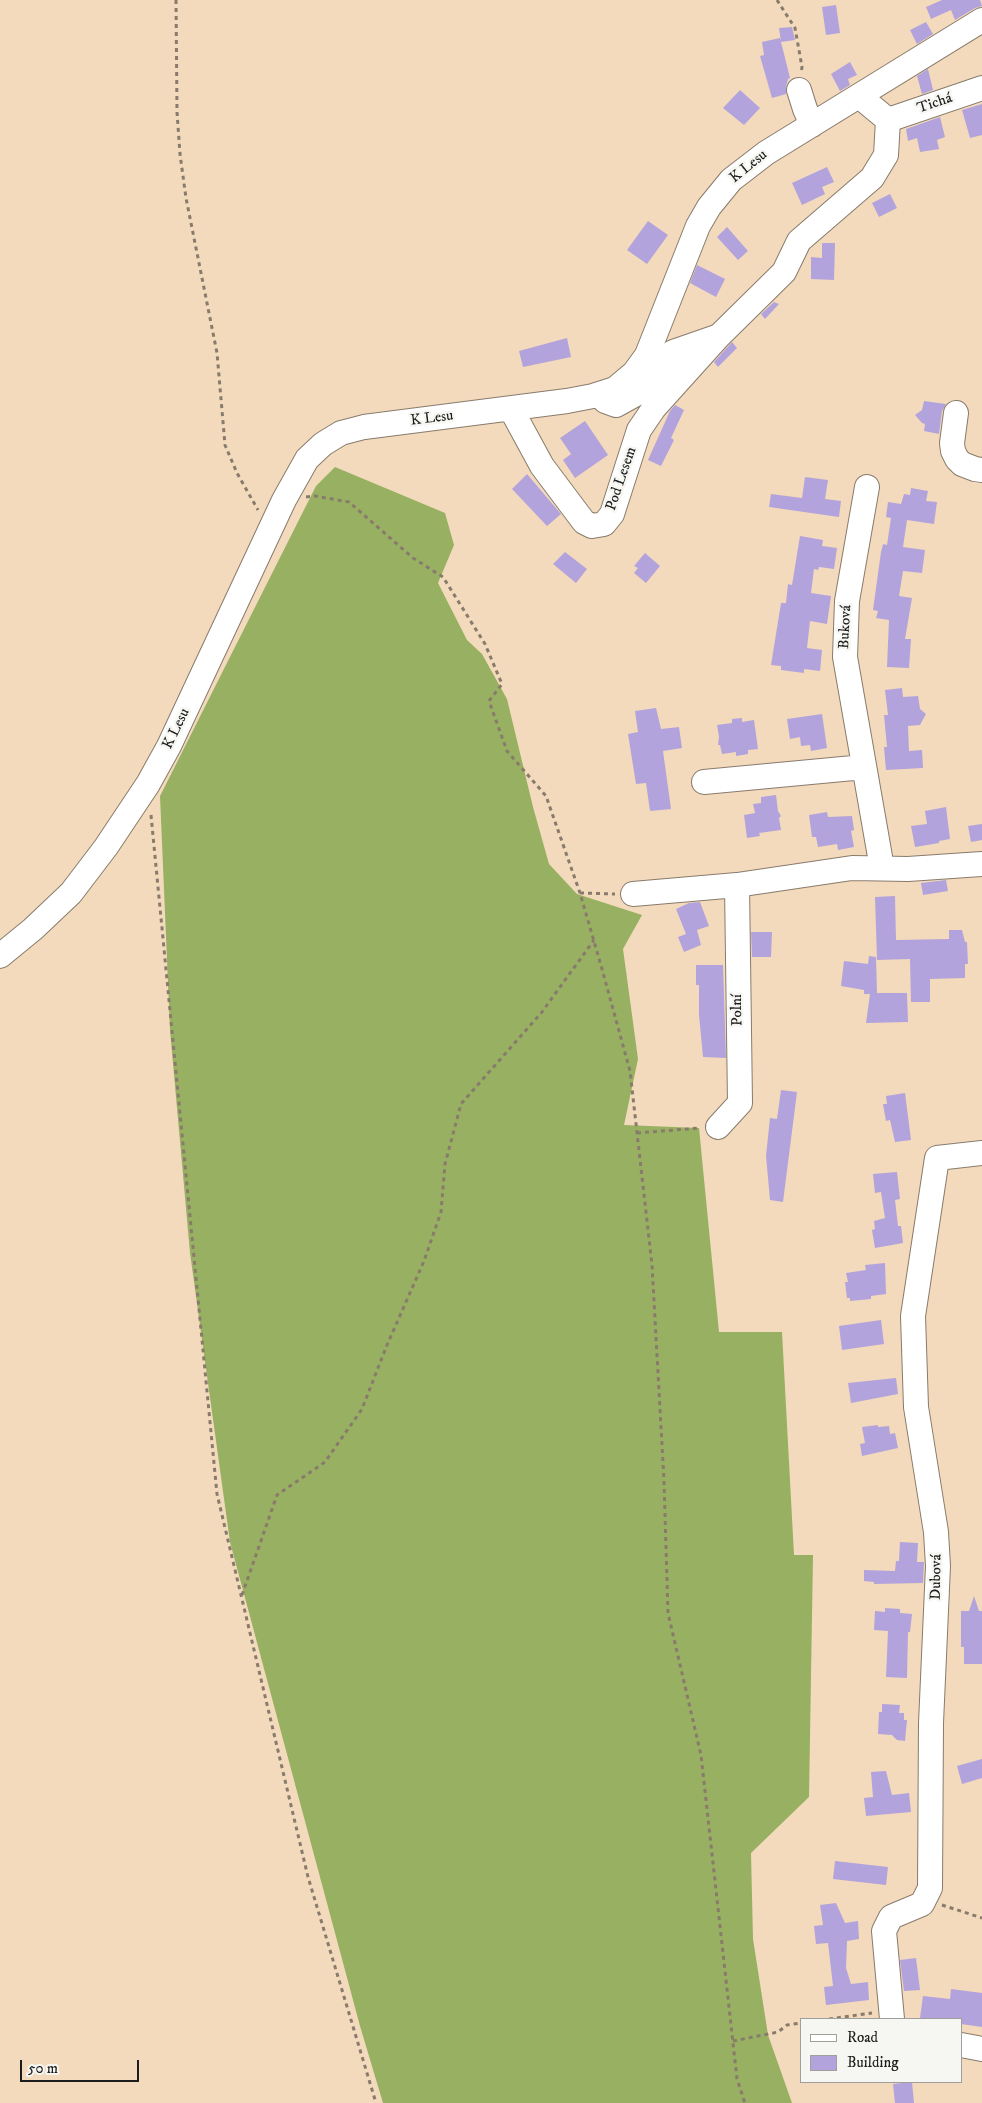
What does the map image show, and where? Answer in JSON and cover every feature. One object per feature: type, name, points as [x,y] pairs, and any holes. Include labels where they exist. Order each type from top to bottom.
[{"type":"street","name":"K Lesu","points":[[0,956],[70,894],[106,848],[148,784],[169,746],[284,500],[307,459],[323,444],[341,433],[364,427],[511,409],[593,396],[614,388],[634,374],[647,355],[698,226],[731,180],[766,153],[956,34],[982,20]]},
{"type":"street","name":"Tichá","points":[[888,120],[982,88]]},
{"type":"street","points":[[799,90],[812,125]]},
{"type":"street","points":[[859,96],[888,120]]},
{"type":"street","name":"Pod Lesem","points":[[511,409],[542,466],[579,516],[592,526],[604,524],[612,514],[639,430],[654,408],[719,336],[784,272],[799,241],[872,178],[886,154],[888,120]]},
{"type":"street","name":"Pod Lesem","points":[[593,396],[616,405],[645,389],[673,352],[719,336]]},
{"type":"street","points":[[956,412],[952,443],[957,459],[962,464],[975,470],[982,470]]},
{"type":"street","name":"Buková","points":[[867,486],[847,601],[845,657],[882,868]]},
{"type":"street","points":[[704,782],[864,767]]},
{"type":"street","points":[[633,894],[737,884],[852,868],[908,869],[982,864]]},
{"type":"street","name":"Polní","points":[[718,1127],[740,1103],[737,884]]},
{"type":"street","name":"Dubová","points":[[925,1899],[930,1888],[931,1723],[938,1566],[936,1532],[916,1408],[913,1316],[937,1158],[982,1153]]},
{"type":"street","points":[[892,2015],[884,1931],[891,1917],[922,1904],[925,1899]]},
{"type":"street","points":[[962,2044],[982,2049]]},
{"type":"path","points":[[176,0],[177,112],[180,154],[186,198],[217,353],[225,445],[251,500],[270,530]]},
{"type":"path","points":[[777,0],[795,28],[802,67],[799,90]]},
{"type":"path","points":[[284,500],[314,496],[349,502],[413,558],[444,577],[485,644],[502,684],[489,701],[507,751],[546,796],[580,893],[594,940],[630,1071],[652,1265],[664,1481],[668,1613],[701,1755],[737,2079],[745,2103]]},
{"type":"path","points":[[151,814],[217,1494],[308,1877],[376,2103]]},
{"type":"path","points":[[580,893],[633,894]]},
{"type":"path","points":[[241,1596],[277,1495],[324,1462],[362,1409],[387,1345],[424,1261],[441,1212],[445,1164],[462,1104],[542,1012],[594,940]]},
{"type":"path","points":[[637,1133],[718,1127]]},
{"type":"path","points":[[925,1899],[982,1918]]},
{"type":"path","points":[[844,2018],[892,2015]]},
{"type":"path","points":[[733,2041],[778,2032],[787,2025],[800,2023]]},
{"type":"green space","points":[[335,467],[445,513],[454,545],[438,583],[467,640],[482,654],[507,699],[549,864],[577,894],[642,915],[623,949],[638,1059],[624,1125],[699,1128],[719,1332],[782,1332],[794,1555],[813,1555],[809,1797],[751,1853],[753,1939],[768,2035],[792,2103],[383,2103],[360,2026],[230,1542],[190,1253],[170,1030],[160,796],[316,486]]},
{"type":"building","points":[[942,0],[980,0],[982,6],[955,20],[951,10],[931,19],[926,7]]},
{"type":"building","points":[[836,5],[840,33],[826,35],[822,7]]},
{"type":"building","points":[[926,22],[933,34],[917,44],[910,30]]},
{"type":"building","points":[[792,27],[795,40],[781,42],[779,28]]},
{"type":"building","points":[[780,38],[790,78],[786,87],[786,94],[772,98],[760,56],[764,55],[762,42]]},
{"type":"building","points":[[850,62],[857,75],[848,79],[850,85],[840,91],[831,74]]},
{"type":"building","points":[[928,69],[933,90],[922,94],[917,76]]},
{"type":"building","points":[[740,90],[760,108],[744,125],[723,108]]},
{"type":"building","points":[[982,104],[982,135],[970,138],[962,110]]},
{"type":"building","points":[[940,117],[945,137],[937,140],[939,149],[920,152],[917,138],[908,141],[906,129]]},
{"type":"building","points":[[827,167],[834,182],[822,187],[825,194],[802,205],[792,183]]},
{"type":"building","points":[[890,194],[897,208],[879,217],[872,203]]},
{"type":"building","points":[[648,221],[668,235],[647,264],[627,250]]},
{"type":"building","points":[[727,227],[748,251],[738,260],[717,237]]},
{"type":"building","points":[[822,243],[835,243],[834,280],[811,279],[811,257],[822,258]]},
{"type":"building","points":[[697,265],[725,279],[716,297],[690,283]]},
{"type":"building","points":[[774,302],[779,304],[765,319],[761,314]]},
{"type":"building","points":[[567,338],[571,357],[523,367],[519,351]]},
{"type":"building","points":[[732,342],[737,348],[718,367],[714,362]]},
{"type":"building","points":[[924,401],[946,404],[942,411],[939,434],[924,431],[925,424],[915,415],[922,410]]},
{"type":"building","points":[[675,405],[684,410],[671,438],[674,440],[661,466],[648,460],[670,411]]},
{"type":"building","points":[[585,421],[608,455],[575,478],[563,460],[571,454],[560,438]]},
{"type":"building","points":[[527,474],[561,514],[547,526],[512,489]]},
{"type":"building","points":[[805,477],[828,480],[825,499],[841,501],[839,517],[769,507],[771,494],[802,498]]},
{"type":"building","points":[[911,488],[928,491],[926,501],[937,502],[934,524],[907,520],[903,547],[925,550],[922,573],[903,571],[899,596],[912,598],[905,639],[911,639],[909,668],[887,667],[889,620],[876,618],[878,611],[873,610],[881,552],[883,544],[887,545],[891,518],[886,517],[888,502],[901,504],[904,494],[910,495]]},
{"type":"building","points":[[800,536],[823,540],[822,546],[837,548],[834,569],[819,567],[818,570],[814,569],[811,593],[831,596],[827,624],[810,621],[807,648],[822,650],[820,671],[804,669],[804,673],[781,670],[781,666],[771,665],[781,603],[786,603],[788,584],[792,585]]},
{"type":"building","points":[[565,552],[587,569],[576,583],[553,564]]},
{"type":"building","points":[[645,553],[660,566],[646,583],[634,573],[638,568],[634,566]]},
{"type":"building","points":[[902,688],[903,697],[918,696],[920,709],[926,714],[920,725],[908,726],[909,751],[922,750],[923,768],[886,770],[884,747],[887,747],[884,715],[888,715],[885,690]]},
{"type":"building","points":[[656,708],[661,729],[679,727],[682,748],[663,751],[671,809],[650,811],[646,783],[636,784],[628,734],[638,732],[635,711]]},
{"type":"building","points":[[822,714],[827,748],[811,751],[810,745],[801,746],[800,737],[790,739],[787,719]]},
{"type":"building","points":[[742,718],[742,722],[754,720],[758,749],[748,750],[748,754],[736,756],[736,752],[722,754],[720,745],[718,745],[717,725],[732,723],[732,719]]},
{"type":"building","points":[[776,795],[778,811],[781,816],[779,818],[781,830],[759,833],[760,836],[747,838],[744,815],[755,813],[753,804],[761,803],[761,797]]},
{"type":"building","points":[[946,807],[950,839],[915,847],[911,826],[927,824],[925,811]]},
{"type":"building","points":[[827,812],[828,817],[852,816],[854,830],[851,831],[854,847],[838,850],[837,844],[818,847],[816,837],[812,837],[809,815]]},
{"type":"building","points":[[982,824],[982,840],[971,842],[968,826]]},
{"type":"building","points":[[946,880],[948,891],[923,895],[921,883]]},
{"type":"building","points":[[895,896],[896,940],[949,939],[949,930],[962,930],[965,942],[967,942],[968,964],[965,964],[965,978],[930,979],[930,1002],[911,1002],[910,959],[877,960],[875,897]]},
{"type":"building","points":[[700,902],[709,926],[697,930],[701,945],[684,952],[678,937],[686,934],[676,909],[689,903]]},
{"type":"building","points":[[751,932],[772,932],[771,957],[752,957]]},
{"type":"building","points":[[869,956],[876,957],[877,993],[907,993],[908,1022],[866,1023],[870,994],[864,994],[864,990],[841,986],[844,961],[868,964]]},
{"type":"building","points":[[696,965],[723,965],[726,1058],[703,1057],[699,1015],[699,985],[696,985]]},
{"type":"building","points":[[781,1090],[797,1092],[783,1202],[770,1200],[766,1156],[770,1118],[777,1119]]},
{"type":"building","points":[[905,1093],[911,1140],[895,1142],[890,1120],[886,1121],[883,1104],[887,1104],[886,1096]]},
{"type":"building","points":[[897,1172],[900,1199],[895,1200],[898,1226],[901,1226],[903,1243],[875,1248],[872,1230],[875,1229],[874,1221],[885,1218],[881,1192],[875,1193],[873,1174]]},
{"type":"building","points":[[885,1263],[886,1294],[871,1296],[871,1299],[850,1301],[850,1298],[847,1298],[845,1282],[848,1282],[846,1273],[866,1270],[865,1265]]},
{"type":"building","points":[[881,1320],[884,1344],[842,1350],[839,1326]]},
{"type":"building","points":[[896,1378],[898,1394],[851,1403],[848,1383]]},
{"type":"building","points":[[878,1425],[878,1427],[889,1426],[890,1434],[895,1433],[898,1448],[862,1456],[860,1444],[865,1443],[862,1427]]},
{"type":"building","points":[[900,1542],[918,1543],[917,1562],[924,1562],[923,1583],[874,1584],[874,1582],[864,1581],[864,1570],[895,1571],[896,1561],[899,1561]]},
{"type":"building","points":[[974,1596],[979,1611],[982,1611],[982,1664],[964,1664],[964,1647],[961,1647],[961,1611],[969,1611]]},
{"type":"building","points":[[885,1608],[900,1609],[900,1613],[912,1614],[910,1632],[908,1632],[907,1678],[886,1677],[888,1631],[874,1630],[875,1611],[885,1612]]},
{"type":"building","points":[[882,1704],[900,1705],[899,1713],[904,1713],[904,1720],[907,1720],[905,1741],[897,1740],[892,1735],[878,1734],[879,1712],[882,1712]]},
{"type":"building","points":[[982,1759],[982,1778],[962,1784],[957,1766]]},
{"type":"building","points":[[886,1771],[892,1795],[909,1793],[911,1812],[866,1816],[864,1798],[873,1797],[871,1772]]},
{"type":"building","points":[[835,1861],[888,1867],[886,1885],[833,1879]]},
{"type":"building","points":[[836,1903],[845,1923],[858,1921],[859,1939],[847,1941],[846,1968],[851,1984],[868,1982],[869,2000],[826,2005],[824,1987],[833,1986],[828,1943],[816,1944],[814,1926],[823,1925],[820,1905]]},
{"type":"building","points":[[916,1958],[920,1990],[904,1991],[900,1960]]},
{"type":"building","points":[[951,1989],[982,1993],[982,2027],[962,2024],[962,2018],[920,2018],[923,1996],[950,1999]]},
{"type":"building","points":[[912,2083],[914,2103],[895,2103],[893,2084]]}]
